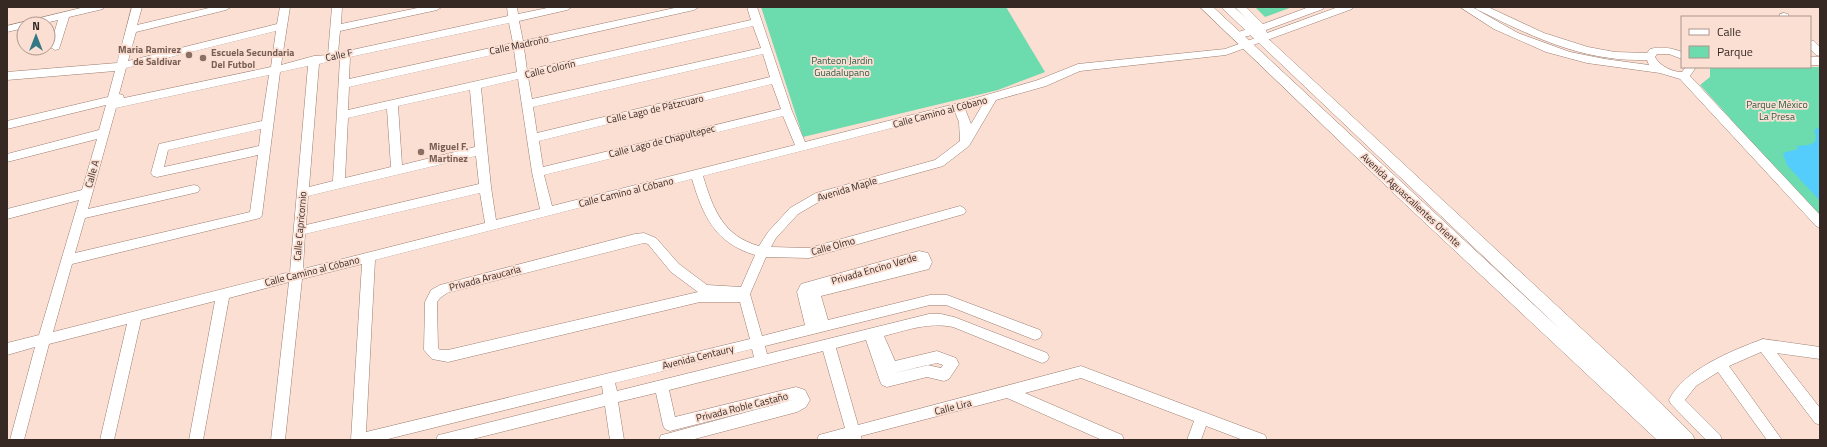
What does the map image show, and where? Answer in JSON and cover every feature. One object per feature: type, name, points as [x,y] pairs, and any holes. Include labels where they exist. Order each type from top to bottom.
[{"type":"main road","name":"Avenida Aguascalientes Oriente","points":[[1206,7],[1251,36]]},
{"type":"main road","name":"Avenida Aguascalientes Oriente","points":[[1227,7],[1251,36],[1410,200],[1623,388],[1686,440]]},
{"type":"main road","name":"Avenida Aguascalientes Oriente","points":[[1623,388],[1619,400],[1628,412],[1656,440]]},
{"type":"main road","name":"Avenida Aguascalientes Oriente","points":[[1623,388],[1670,440]]},
{"type":"main road","name":"Avenida Aguascalientes Oriente","points":[[1623,388],[1648,393],[1697,440]]},
{"type":"street","points":[[56,17],[100,7]]},
{"type":"street","name":"Calle A","points":[[17,440],[44,339],[104,133],[117,66],[137,7]]},
{"type":"street","points":[[130,30],[226,7]]},
{"type":"street","points":[[67,260],[256,215],[267,124],[285,7]]},
{"type":"street","points":[[333,56],[337,7]]},
{"type":"street","points":[[335,29],[437,7]]},
{"type":"street","points":[[512,7],[524,74],[538,172],[547,212]]},
{"type":"street","name":"Calle F","points":[[7,125],[277,65],[345,54],[567,7]]},
{"type":"street","name":"Calle Madroño","points":[[344,84],[694,7]]},
{"type":"street","points":[[752,7],[787,111],[802,148]]},
{"type":"street","points":[[1251,36],[1279,21],[1319,7]]},
{"type":"street","points":[[1251,36],[1348,7]]},
{"type":"street","points":[[1465,7],[1484,20],[1520,37],[1571,56],[1606,63],[1660,70],[1671,74],[1683,75],[1690,72],[1691,68]]},
{"type":"street","points":[[1480,7],[1513,24],[1570,46],[1605,54],[1650,57]]},
{"type":"street","points":[[1244,10],[1262,20],[1279,21]]},
{"type":"street","name":"Avenida Aguascalientes Oriente","points":[[1244,10],[1251,36]]},
{"type":"street","points":[[56,44],[65,15]]},
{"type":"street","name":"Calle Colorín","points":[[342,115],[757,22]]},
{"type":"street","points":[[7,76],[117,66],[282,26]]},
{"type":"street","name":"Calle Camino al Cóbano","points":[[7,349],[136,315],[697,175],[991,99],[1042,83],[1078,68],[1219,53],[1232,50],[1251,36]]},
{"type":"street","points":[[1811,44],[1820,53]]},
{"type":"street","points":[[528,104],[766,50]]},
{"type":"street","points":[[1650,57],[1654,52],[1664,50],[1681,56]]},
{"type":"street","points":[[339,185],[345,54]]},
{"type":"street","points":[[1650,57],[1654,66],[1660,70]]},
{"type":"street","name":"Calle Capricornio","points":[[278,440],[296,275],[314,60]]},
{"type":"street","points":[[1683,75],[1820,223]]},
{"type":"street","name":"Calle Lago de Pátzcuaro","points":[[533,138],[776,79]]},
{"type":"street","points":[[475,86],[485,187],[491,226]]},
{"type":"street","name":"Avenida Maple","points":[[744,294],[762,252],[772,235],[794,211],[820,196],[939,163],[965,143],[991,99]]},
{"type":"street","points":[[392,104],[397,170]]},
{"type":"street","points":[[959,107],[965,122],[965,143]]},
{"type":"street","name":"Calle Lago de Chapultepec","points":[[538,172],[787,111]]},
{"type":"street","points":[[264,148],[157,173],[163,147],[267,124]]},
{"type":"street","points":[[7,158],[104,133]]},
{"type":"street","points":[[302,193],[482,150]]},
{"type":"street","name":"Calle Olmo","points":[[697,175],[706,206],[723,232],[745,247],[762,252],[809,253],[960,211]]},
{"type":"street","points":[[299,231],[485,187]]},
{"type":"street","points":[[80,215],[194,189]]},
{"type":"street","points":[[7,214],[87,193]]},
{"type":"street","name":"Privada Araucaria","points":[[702,293],[675,268],[652,241],[644,238],[635,239],[444,289],[435,294],[431,302],[431,350],[437,355],[448,356],[702,293],[744,294]]},
{"type":"street","name":"Privada Encino Verde","points":[[919,256],[924,256],[926,262],[924,265],[814,292],[818,327],[803,292],[805,288],[919,256]]},
{"type":"street","points":[[358,440],[369,257]]},
{"type":"street","points":[[196,440],[223,294]]},
{"type":"street","points":[[744,294],[762,360]]},
{"type":"street","name":"Avenida Centaury","points":[[358,440],[930,300],[947,300],[1035,334]]},
{"type":"street","points":[[107,440],[136,315]]},
{"type":"street","points":[[866,316],[891,368],[937,357],[952,364],[944,375],[927,371],[887,381],[873,333]]},
{"type":"street","name":"Avenida Centaury","points":[[444,440],[929,319],[941,319],[954,322],[1042,357]]},
{"type":"street","points":[[828,344],[855,436]]},
{"type":"street","points":[[1715,440],[1676,400],[1691,382],[1720,364],[1763,345],[1820,353]]},
{"type":"street","points":[[1763,345],[1820,419]]},
{"type":"street","points":[[1720,364],[1775,440]]},
{"type":"street","name":"Calle Lira","points":[[824,440],[855,436],[1081,372],[1202,417]]},
{"type":"street","points":[[608,379],[617,440]]},
{"type":"street","name":"Privada Roble Castaño","points":[[658,386],[670,425],[796,393],[800,394],[803,400],[797,406],[666,440],[658,386]]},
{"type":"street","points":[[1009,392],[1117,440]]},
{"type":"street","points":[[1194,440],[1202,417],[1260,440]]},
{"type":"green space","name":"Panteon Jardin Guadalupano","points":[[761,7],[1006,7],[1045,72],[998,90],[803,137]]},
{"type":"green space","points":[[1255,7],[1292,7],[1265,17]]},
{"type":"green space","name":"Parque México La Presa","points":[[1820,67],[1820,219],[1731,122],[1730,118],[1700,85],[1710,77],[1710,68]]},
{"type":"water","points":[[1820,127],[1820,201],[1787,165],[1783,153],[1798,149],[1797,146],[1809,145],[1815,142],[1816,136],[1814,130]]},
{"type":"place","name":"Maria Ramirez de Saldivar","points":[[189,55]]},
{"type":"place","name":"Escuela Secundaria Del Futbol","points":[[203,58]]},
{"type":"place","name":"Miguel F. Martinez","points":[[421,152]]}]
